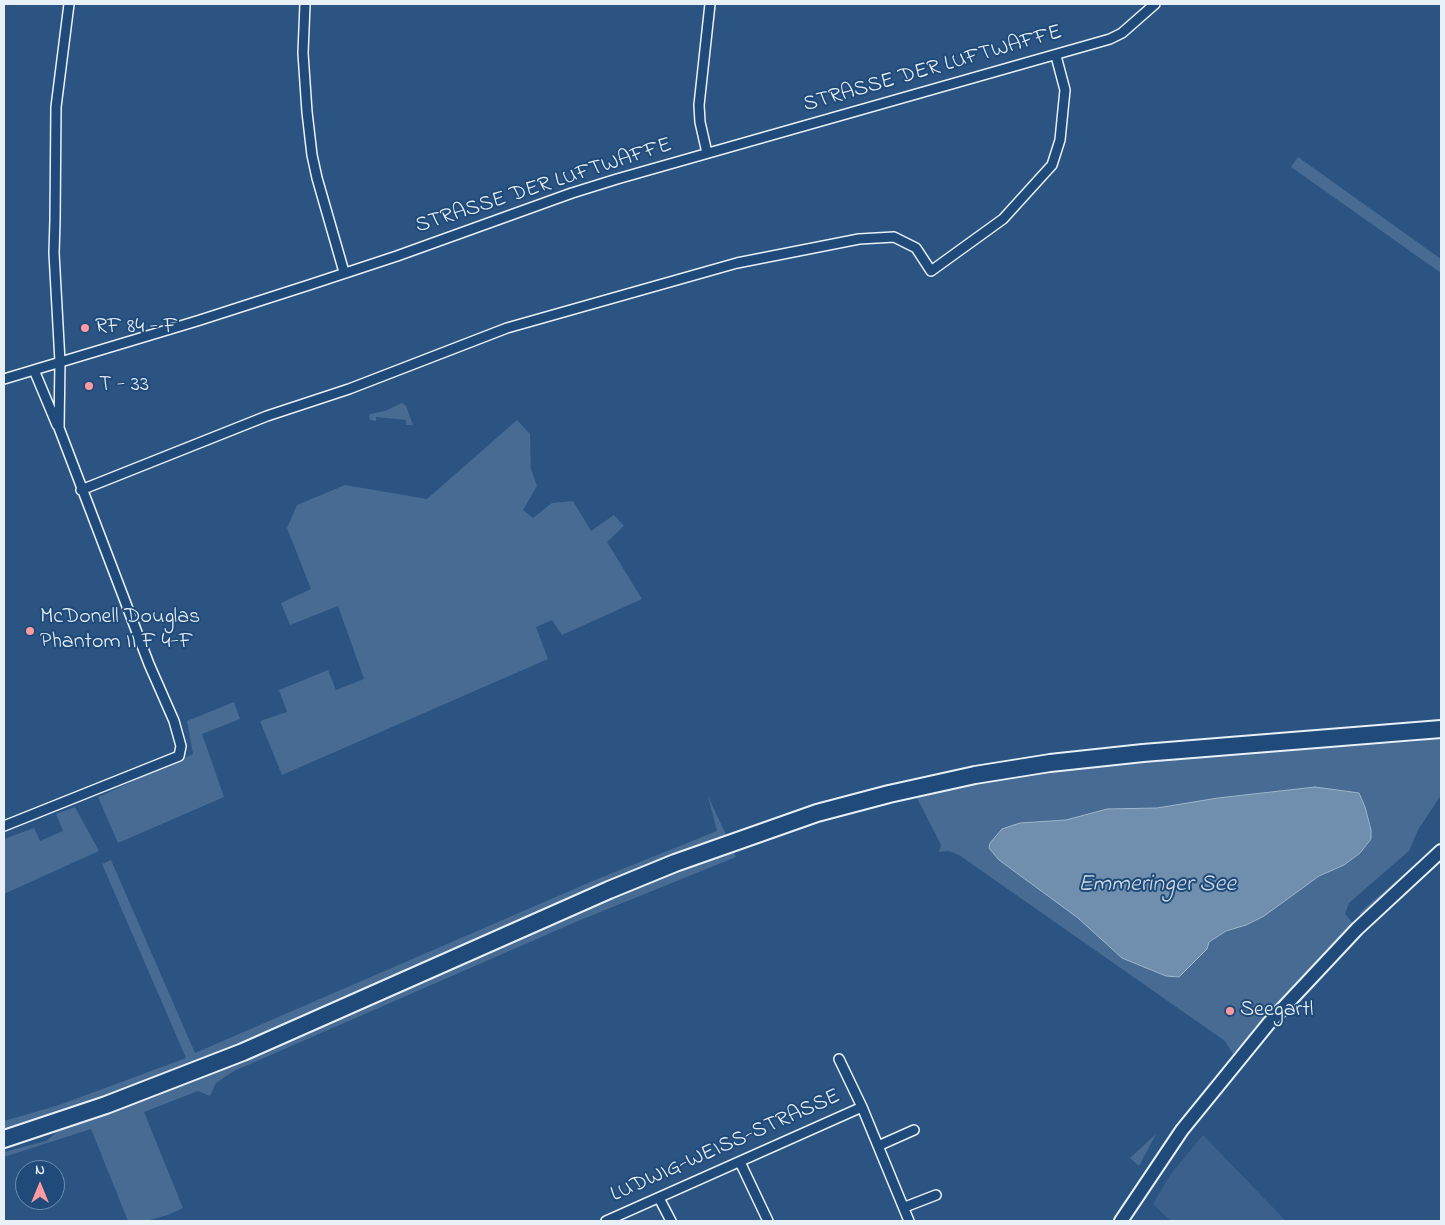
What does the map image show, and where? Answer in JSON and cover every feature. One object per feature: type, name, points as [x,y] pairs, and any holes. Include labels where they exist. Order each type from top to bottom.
[{"type":"highway","points":[[4,1139],[106,1105],[243,1052],[609,890],[675,863],[817,813],[889,794],[974,775],[1050,763],[1143,753],[1402,733],[1441,728]]},
{"type":"street","points":[[59,428],[60,362],[54,253],[56,220],[56,107],[69,4]]},
{"type":"street","points":[[305,4],[303,53],[312,155],[344,272]]},
{"type":"street","points":[[707,153],[700,122],[699,105],[710,4]]},
{"type":"street","name":"STRASSE DER LUFTWAFFE","points":[[4,379],[198,321],[397,256],[572,193],[1100,42],[1122,33],[1155,4]]},
{"type":"street","points":[[81,490],[267,416],[349,388],[507,328],[737,263],[859,239],[894,237],[916,248],[931,271],[1003,219],[1052,165],[1060,140],[1065,90],[1056,56]]},
{"type":"street","points":[[4,826],[178,756],[181,746],[174,721],[81,490],[59,428],[34,370]]},
{"type":"street","points":[[1121,1221],[1182,1130],[1270,1023],[1357,929],[1441,851]]},
{"type":"street","points":[[838,1060],[862,1107],[910,1221]]},
{"type":"street","name":"LUDWIG-WEISS-STRASSE","points":[[606,1221],[862,1107]]},
{"type":"street","points":[[878,1146],[914,1130]]},
{"type":"street","points":[[740,1162],[768,1221]]},
{"type":"street","points":[[905,1207],[936,1196]]},
{"type":"street","points":[[659,1198],[671,1221]]},
{"type":"shaded area","points":[[1298,157],[1441,259],[1441,273],[1291,167]]},
{"type":"shaded area","points":[[402,403],[406,406],[413,425],[406,425],[406,420],[376,417],[376,421],[370,420],[370,414],[385,411]]},
{"type":"shaded area","points":[[517,420],[530,434],[531,469],[537,486],[523,510],[533,518],[552,503],[573,501],[591,531],[614,515],[624,526],[607,542],[642,599],[562,635],[552,620],[536,627],[548,659],[282,775],[260,721],[287,712],[279,690],[328,670],[336,690],[364,679],[338,606],[290,625],[281,603],[311,589],[287,528],[297,505],[345,485],[427,499]]},
{"type":"shaded area","points":[[234,702],[240,719],[202,734],[224,797],[118,843],[98,797],[193,754],[187,721]]},
{"type":"shaded area","points":[[1441,738],[1441,795],[1418,830],[1409,851],[1349,903],[1345,914],[1354,925],[1295,984],[1233,1054],[1225,1041],[959,855],[949,851],[939,852],[941,845],[917,798],[976,783],[1052,770],[1144,760],[1413,742]],"holes":[[[1315,787],[1359,793],[1371,830],[1371,839],[1360,853],[1344,865],[1319,876],[1246,925],[1226,931],[1209,942],[1207,949],[1179,977],[1078,918],[999,860],[989,848],[1020,823],[1066,820],[1107,809],[1157,808],[1218,798]]]},
{"type":"shaded area","points":[[708,796],[727,837],[241,1048],[4,1135],[4,1121],[59,1105],[186,1058],[102,864],[111,860],[195,1053],[595,880],[717,831]]},
{"type":"shaded area","points":[[75,807],[99,851],[4,894],[4,839],[34,828],[40,841],[63,831],[56,814]]},
{"type":"shaded area","points":[[1441,842],[1441,848],[1363,917],[1359,913]]},
{"type":"shaded area","points":[[732,849],[736,857],[578,921],[234,1071],[216,1083],[210,1096],[198,1091],[144,1112],[183,1208],[168,1215],[146,1221],[128,1221],[91,1129],[4,1157],[4,1152],[46,1141],[62,1128],[678,869]]},
{"type":"shaded area","points":[[1156,1134],[1139,1166],[1130,1158]]},
{"type":"shaded area","points":[[1203,1135],[1286,1221],[1171,1221],[1153,1204],[1170,1175]]},
{"type":"water","name":"Emmeringer See","points":[[1315,787],[1359,793],[1371,830],[1371,839],[1360,853],[1344,865],[1319,876],[1264,916],[1246,925],[1226,931],[1209,942],[1207,949],[1179,977],[1166,976],[1122,958],[1078,918],[999,860],[989,848],[990,843],[1002,829],[1020,823],[1066,820],[1107,809],[1157,808],[1218,798]]},
{"type":"place","name":"RF 84 - F","points":[[85,328]]},
{"type":"place","name":"T - 33","points":[[89,386]]},
{"type":"place","name":"McDonell Douglas Phantom II F 4-F","points":[[30,631]]},
{"type":"place","name":"Seegartl","points":[[1230,1011]]}]
